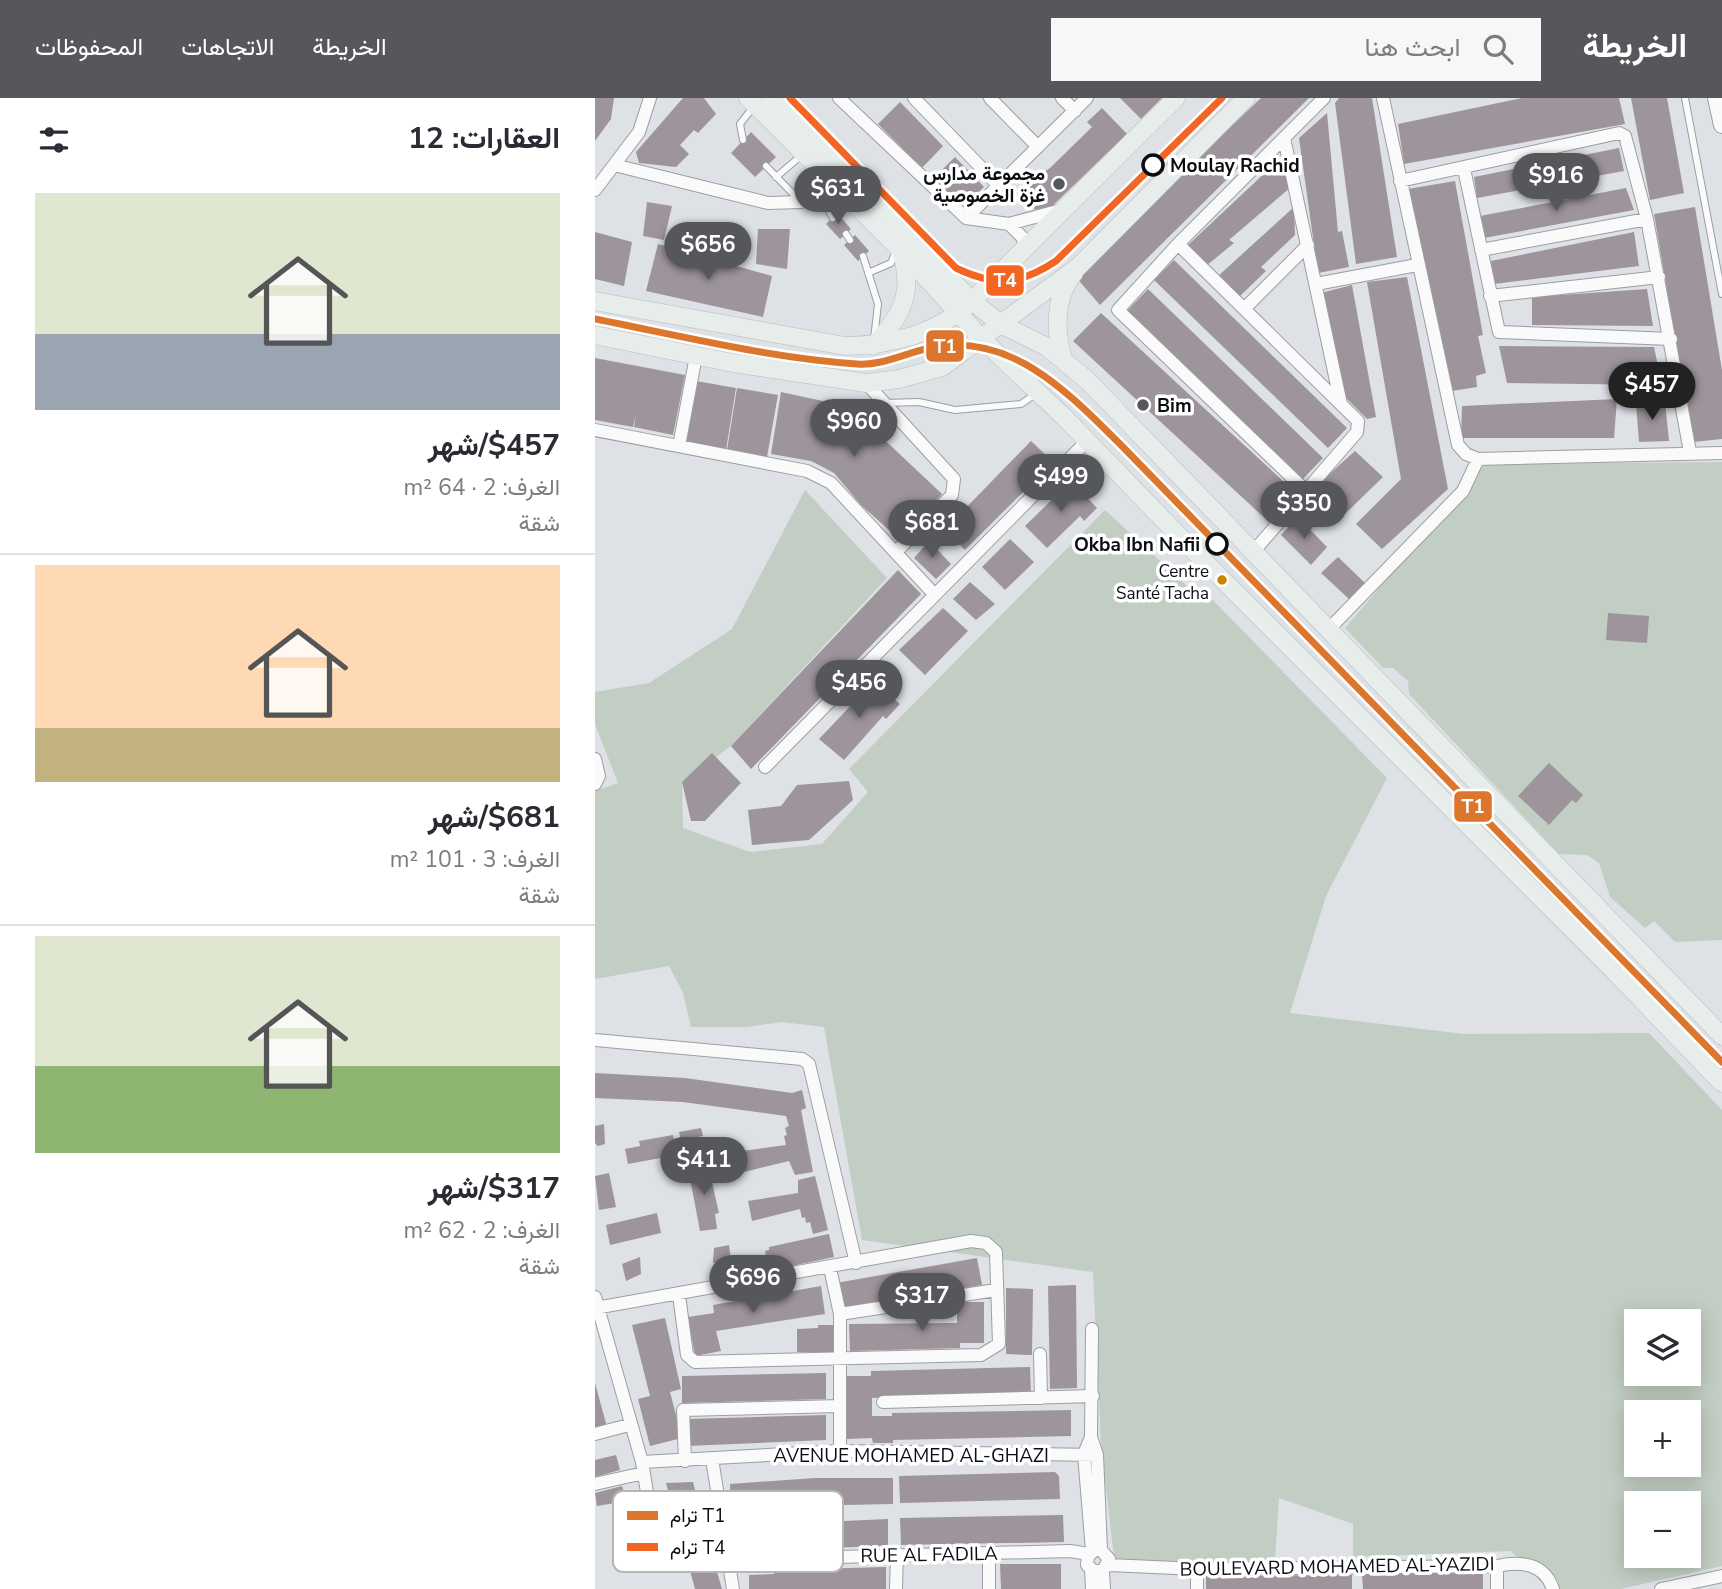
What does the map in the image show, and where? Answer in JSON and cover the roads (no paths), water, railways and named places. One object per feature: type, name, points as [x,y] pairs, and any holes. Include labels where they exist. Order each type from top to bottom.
[{"type":"main road","points":[[595,301],[845,346],[873,346],[938,327],[972,301],[1176,98]]},
{"type":"main road","points":[[956,359],[1078,267],[1246,98]]},
{"type":"main road","points":[[1716,98],[1722,125]]},
{"type":"main road","points":[[758,100],[804,154],[830,193],[899,249],[982,339],[1087,441],[1722,1083]]},
{"type":"main road","points":[[758,100],[972,301],[1002,325],[1063,359],[1254,551],[1721,1033]]},
{"type":"main road","points":[[873,346],[898,318],[905,302],[908,278],[899,249]]},
{"type":"main road","points":[[1063,359],[1057,327],[1058,310],[1069,279],[1078,267]]},
{"type":"main road","points":[[595,335],[696,356],[866,383],[899,379],[956,359],[982,354],[1008,363]]},
{"type":"street","points":[[595,190],[639,132],[650,98]]},
{"type":"street","points":[[839,98],[966,218],[1009,224],[1066,209]]},
{"type":"street","points":[[914,98],[999,186]]},
{"type":"street","points":[[990,98],[1038,147]]},
{"type":"street","points":[[1062,98],[1075,111]]},
{"type":"street","points":[[966,218],[1087,98]]},
{"type":"street","points":[[1304,489],[1118,310],[1178,244],[1324,98]]},
{"type":"street","points":[[1383,98],[1458,445],[1466,454],[1478,459],[1722,453]]},
{"type":"street","points":[[1400,181],[1619,133],[1628,142],[1647,219],[1691,452]]},
{"type":"street","points":[[1285,138],[1341,404]]},
{"type":"street","points":[[614,165],[752,200],[801,202],[830,193]]},
{"type":"street","points":[[1464,169],[1496,328],[1506,335],[1671,339]]},
{"type":"street","points":[[1481,250],[1647,219]]},
{"type":"street","points":[[1009,224],[1023,238],[1025,250]]},
{"type":"street","points":[[1178,244],[1358,421],[1357,432],[1304,489],[1254,551]]},
{"type":"street","points":[[1244,309],[1308,245]]},
{"type":"street","points":[[1316,284],[1417,265]]},
{"type":"street","points":[[1490,296],[1659,277]]},
{"type":"street","points":[[679,446],[696,356]]},
{"type":"street","points":[[866,383],[954,479],[952,495],[896,552]]},
{"type":"street","points":[[595,430],[807,471],[821,476],[831,483],[934,594]]},
{"type":"street","points":[[765,767],[1087,441]]},
{"type":"street","points":[[1329,629],[1463,491],[1478,459]]},
{"type":"street","points":[[595,759],[599,776],[595,784]]},
{"type":"street","points":[[595,1040],[802,1059],[809,1064],[856,1263]]},
{"type":"street","points":[[647,1491],[643,1468],[596,1304],[679,1295],[957,1243],[986,1243],[996,1252],[999,1345],[989,1353],[695,1362],[687,1355],[679,1295]]},
{"type":"street","points":[[830,1268],[839,1314],[840,1451]]},
{"type":"street","points":[[839,1314],[996,1290]]},
{"type":"street","points":[[1092,1329],[1091,1455],[1094,1552],[1087,1561],[1101,1569]]},
{"type":"street","points":[[1040,1354],[1041,1398]]},
{"type":"street","points":[[883,1402],[1093,1396]]},
{"type":"street","points":[[685,1461],[683,1410],[840,1406]]},
{"type":"street","points":[[595,1434],[629,1425]]},
{"type":"street","name":"AVENUE MOHAMED AL-GHAZI","points":[[595,1484],[643,1468],[685,1461],[840,1451],[1091,1455]]},
{"type":"street","points":[[712,1459],[717,1491]]},
{"type":"street","points":[[1091,1589],[1108,1556],[1094,1552]]},
{"type":"street","name":"RUE AL FADILA","points":[[843,1555],[1094,1552]]},
{"type":"street","points":[[896,1589],[897,1553]]},
{"type":"street","points":[[989,1553],[989,1589]]},
{"type":"street","name":"BOULEVARD MOHAMED AL-YAZIDI","points":[[1101,1569],[1497,1566],[1521,1563],[1535,1566],[1549,1579],[1553,1589]]},
{"type":"street","points":[[1497,1566],[1497,1589]]},
{"type":"street","points":[[1101,1569],[1104,1589]]},
{"type":"street","points":[[1196,1569],[1197,1589]]},
{"type":"street","points":[[1661,1589],[1709,1584],[1722,1576]]},
{"type":"lane","points":[[1685,98],[1722,294]]},
{"type":"lane","points":[[743,140],[740,124],[758,100]]},
{"type":"lane","points":[[776,177],[804,154]]},
{"type":"lane","points":[[766,166],[801,202]]},
{"type":"lane","points":[[830,193],[833,218]]},
{"type":"lane","points":[[868,273],[891,263],[899,249]]},
{"type":"lane","points":[[863,256],[878,304],[873,346]]},
{"type":"lane","points":[[885,403],[919,402],[955,410],[1021,404],[1038,392]]},
{"type":"tram line","name":"T4","points":[[790,98],[956,268],[983,278],[1007,281],[1031,275],[1056,261],[1222,98]]},
{"type":"tram line","name":"T1","points":[[595,319],[759,352],[857,364],[889,360],[940,346],[968,346],[994,351],[1018,360],[1040,373],[1082,407],[1120,444],[1722,1062]]},
{"type":"place","name":"Moulay Rachid","points":[[1153,165]]},
{"type":"place","name":"مجموعة مدارس غزة الخصوصية","points":[[1059,184]]},
{"type":"place","name":"Bim","points":[[1143,405]]},
{"type":"place","name":"Okba Ibn Nafii","points":[[1217,544]]},
{"type":"place","name":"Centre Santé Tacha","points":[[1222,580]]}]
